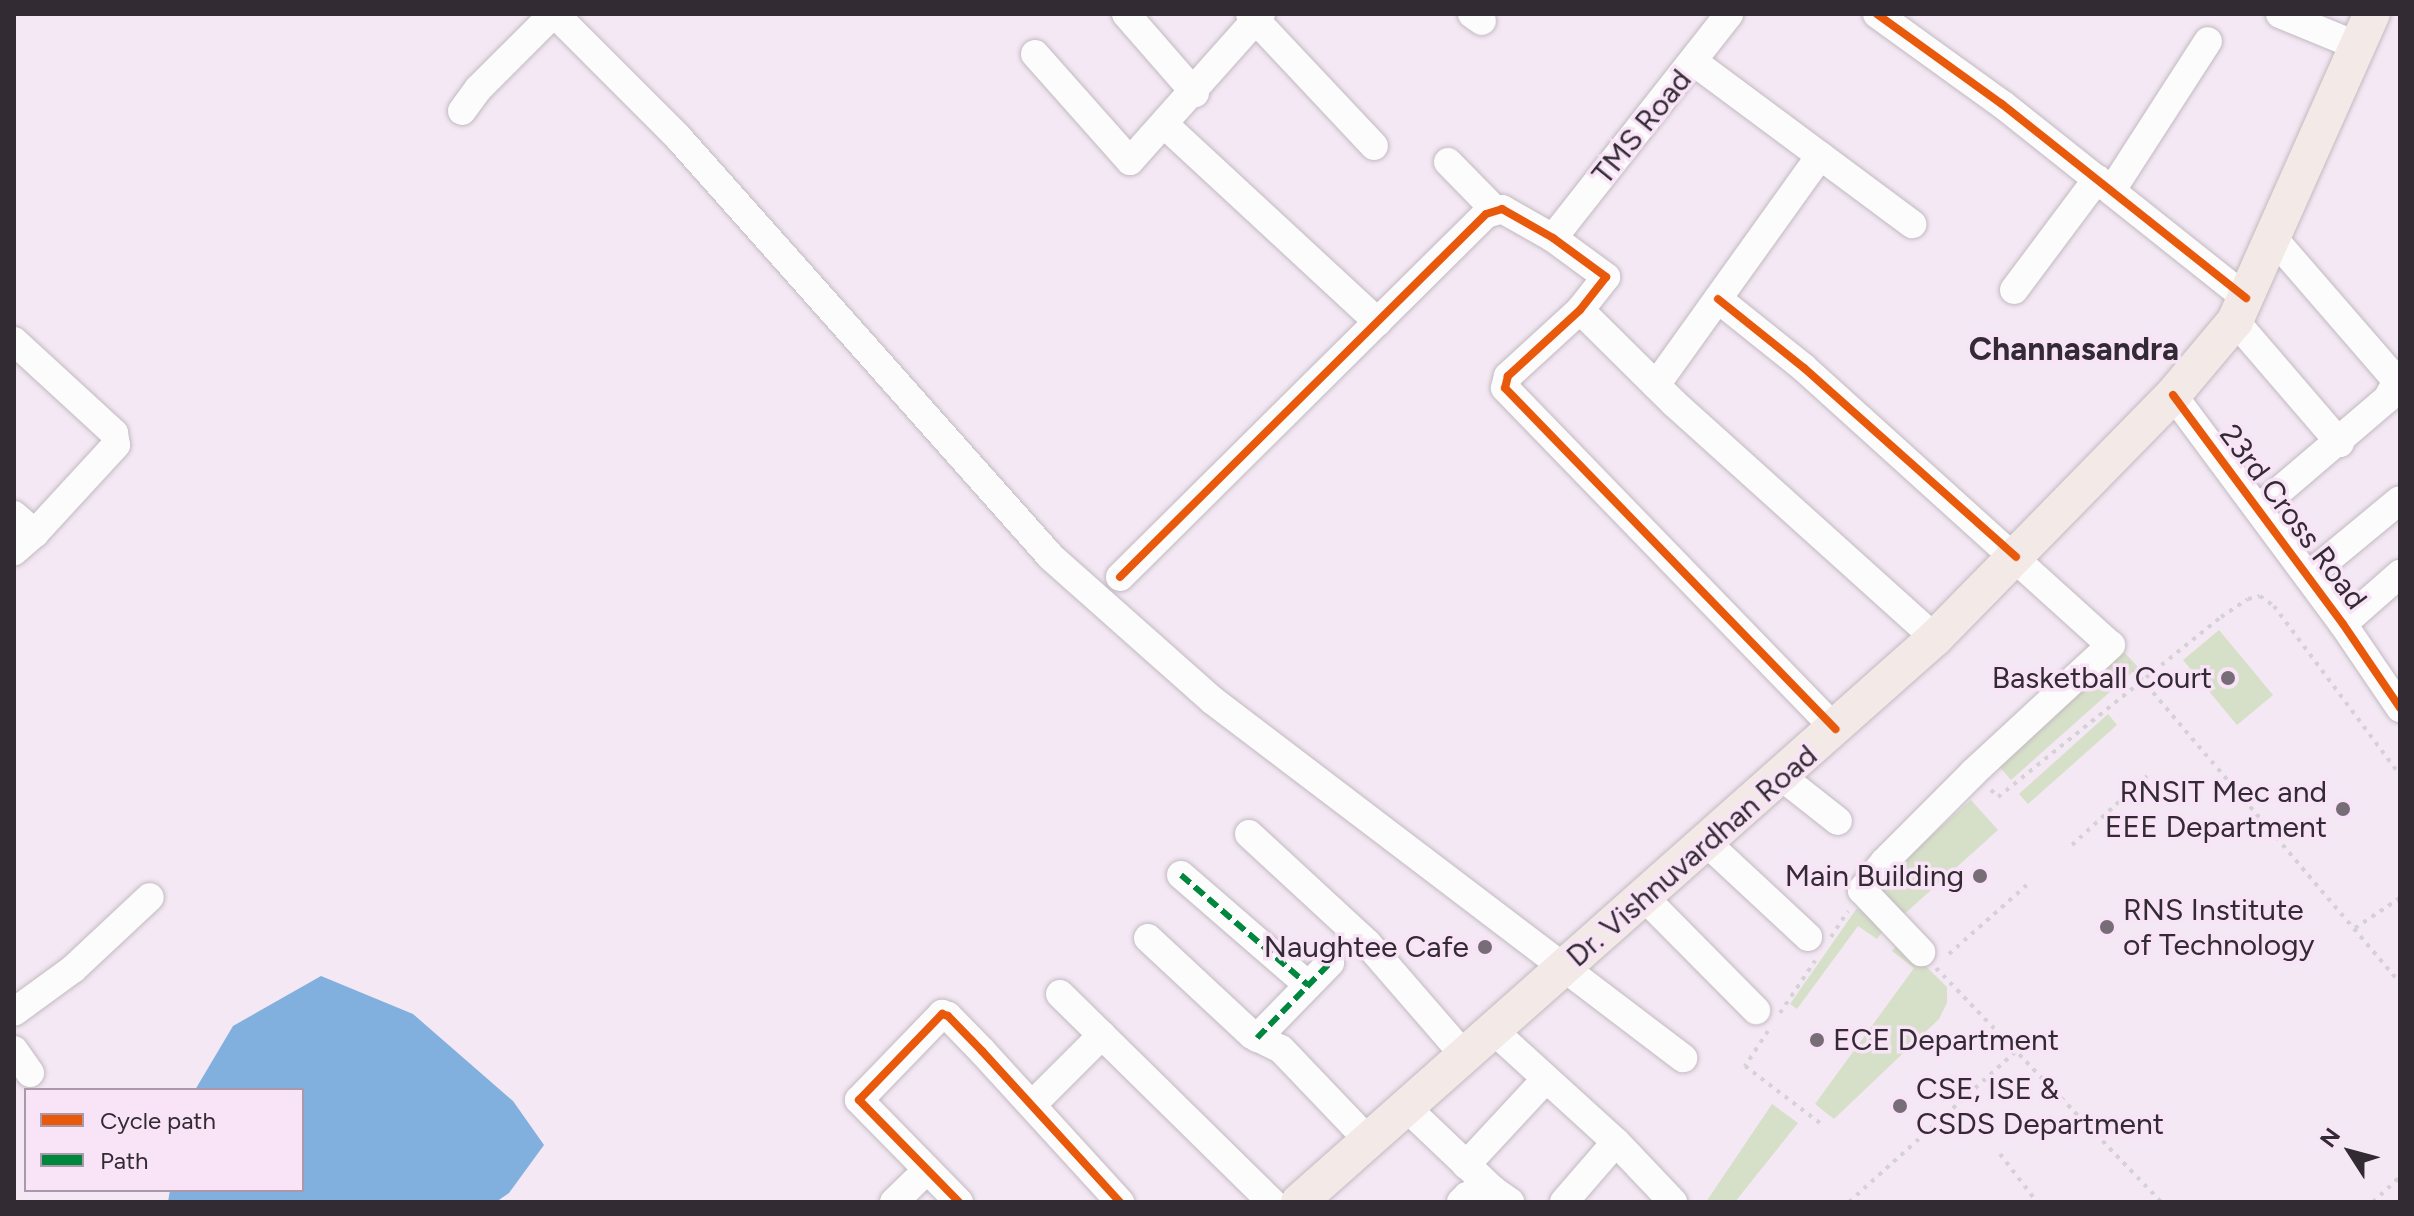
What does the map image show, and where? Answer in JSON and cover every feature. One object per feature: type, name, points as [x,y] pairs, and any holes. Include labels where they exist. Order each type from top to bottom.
[{"type":"main road","name":"Dr. Vishnuvardhan Road","points":[[1299,1202],[1782,777],[1935,638],[2173,395],[2241,309],[2365,30]]},
{"type":"street","points":[[462,111],[478,89],[554,14],[677,136],[1051,557],[1212,700],[1567,966],[1683,1058]]},
{"type":"street","points":[[1126,14],[1195,93]]},
{"type":"street","name":"TMS Road","points":[[1553,238],[1729,14]]},
{"type":"street","points":[[1877,14],[2002,104],[2104,185],[2241,309],[2340,443]]},
{"type":"street","points":[[2280,14],[2365,30]]},
{"type":"street","points":[[1035,54],[1130,161],[1195,93],[1256,16],[1374,146]]},
{"type":"street","points":[[2014,290],[2104,185],[2208,41]]},
{"type":"street","points":[[1694,62],[1912,224]]},
{"type":"street","points":[[1165,125],[1378,322]]},
{"type":"street","points":[[1656,385],[1820,156]]},
{"type":"street","points":[[1448,162],[1494,209]]},
{"type":"street","points":[[1120,577],[1494,209],[1502,209],[1553,238],[1606,277],[1580,310],[1508,376],[1505,388],[1835,729]]},
{"type":"street","points":[[2258,509],[2340,443],[2387,399],[2396,386],[2396,376],[2273,238]]},
{"type":"street","points":[[1718,299],[1804,368],[2111,645],[1974,772],[1884,862],[1862,890],[1921,952]]},
{"type":"street","points":[[1580,310],[1656,385],[1935,638]]},
{"type":"street","points":[[14,341],[114,433],[116,445],[25,542],[14,515]]},
{"type":"street","name":"23rd Cross Road","points":[[2173,395],[2343,624],[2400,708]]},
{"type":"street","points":[[2308,576],[2400,500]]},
{"type":"street","points":[[2343,624],[2400,574]]},
{"type":"street","points":[[1782,777],[1838,821]]},
{"type":"street","points":[[1249,834],[1367,943],[1465,1056]]},
{"type":"street","points":[[1707,843],[1819,943]]},
{"type":"street","points":[[1181,875],[1308,985]]},
{"type":"street","points":[[14,1012],[73,969],[150,897]]},
{"type":"street","points":[[1645,898],[1768,1018]]},
{"type":"street","points":[[1148,938],[1257,1038],[1281,1049],[1369,1141]]},
{"type":"street","points":[[1257,1038],[1330,963]]},
{"type":"street","points":[[1060,994],[1272,1202]]},
{"type":"street","points":[[959,1202],[859,1100],[942,1014],[948,1016],[1120,1202]]},
{"type":"street","points":[[1494,1031],[1616,1142],[1673,1202]]},
{"type":"street","points":[[1032,1105],[1102,1035]]},
{"type":"street","points":[[14,1050],[30,1073]]},
{"type":"street","points":[[1466,1165],[1546,1079]]},
{"type":"street","points":[[1407,1108],[1502,1196]]},
{"type":"street","points":[[1564,1202],[1616,1142]]},
{"type":"street","points":[[894,1202],[927,1170]]},
{"type":"street","points":[[1461,1202],[1467,1196],[1502,1196]]},
{"type":"path","points":[[1974,772],[1998,797],[2221,617],[2248,599],[2260,596],[2274,606],[2400,775]]},
{"type":"path","points":[[2111,645],[2400,983]]},
{"type":"path","points":[[2072,845],[2147,776]]},
{"type":"path","points":[[1949,954],[2029,883]]},
{"type":"path","points":[[1821,1124],[1745,1066],[1768,1018],[1819,943],[1862,890]]},
{"type":"path","points":[[2355,928],[2400,898]]},
{"type":"path","points":[[1921,952],[2161,1202]]},
{"type":"path","points":[[1849,1202],[2016,1051]]},
{"type":"path","points":[[2000,1154],[2037,1202]]},
{"type":"path","points":[[2373,1202],[2400,1177]]},
{"type":"green space","name":"Basketball Court","points":[[2219,630],[2273,695],[2237,725],[2183,660]]},
{"type":"green space","points":[[2124,652],[2138,667],[2011,780],[1998,765]]},
{"type":"green space","points":[[2108,714],[2117,725],[2028,804],[2019,794]]},
{"type":"green space","points":[[1971,800],[1998,830],[1901,917],[1874,887]]},
{"type":"green space","points":[[1857,908],[1885,928],[1877,939],[1858,926],[1797,1009],[1790,1004]]},
{"type":"green space","points":[[1900,941],[1947,987],[1947,1003],[1939,1019],[1834,1119],[1815,1104],[1914,968],[1892,951]]},
{"type":"green space","points":[[1772,1104],[1798,1123],[1735,1202],[1706,1202]]},
{"type":"water","points":[[321,976],[413,1014],[513,1101],[544,1145],[509,1193],[496,1202],[168,1202],[170,1192],[304,1192],[304,1088],[196,1088],[233,1026]]},
{"type":"marked path","points":[[1181,875],[1308,985]]},
{"type":"marked path","points":[[1257,1038],[1330,963]]},
{"type":"cycle path","points":[[1877,14],[2002,104],[2246,298]]},
{"type":"cycle path","points":[[1120,577],[1486,214],[1502,209],[1553,238],[1606,277],[1580,310],[1508,376],[1505,388],[1835,729]]},
{"type":"cycle path","points":[[1718,299],[1804,368],[2016,557]]},
{"type":"cycle path","points":[[2173,395],[2343,624],[2400,708]]},
{"type":"cycle path","points":[[959,1202],[859,1100],[942,1014],[948,1016],[982,1051],[1120,1202]]},
{"type":"place","name":"Basketball Court","points":[[2228,678]]},
{"type":"place","name":"RNSIT Mec and EEE Department","points":[[2343,809]]},
{"type":"place","name":"Main Building","points":[[1980,876]]},
{"type":"place","name":"RNS Institute of Technology","points":[[2107,927]]},
{"type":"place","name":"Naughtee Cafe","points":[[1485,947]]},
{"type":"place","name":"ECE Department","points":[[1817,1040]]},
{"type":"place","name":"CSE, ISE & CSDS Department","points":[[1900,1106]]},
{"type":"district","name":"Channasandra","points":[[2074,349]]}]
